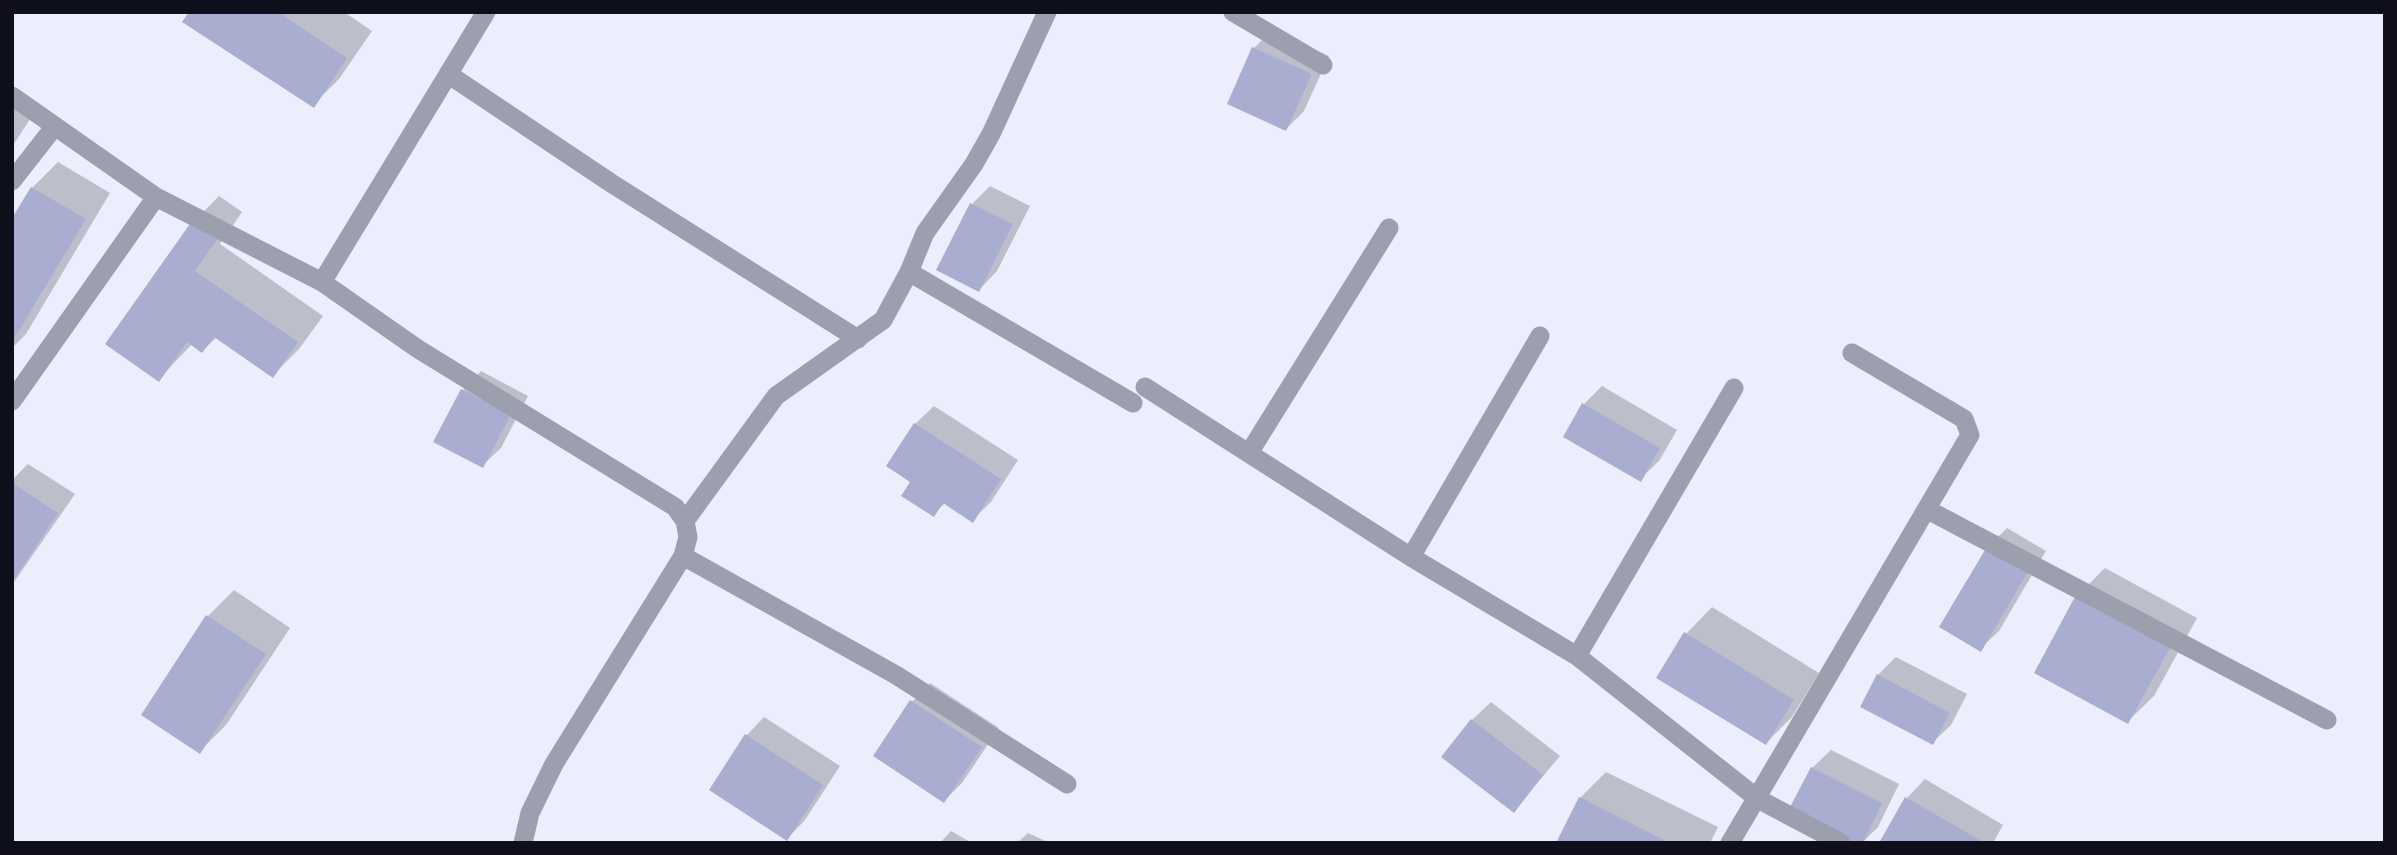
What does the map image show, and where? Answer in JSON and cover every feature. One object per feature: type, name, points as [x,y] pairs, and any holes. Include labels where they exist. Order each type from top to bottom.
[{"type":"street","points":[[322,282],[486,12]]},
{"type":"street","points":[[685,522],[776,396],[883,320],[909,272],[925,233],[974,164],[991,134],[1047,12]]},
{"type":"street","points":[[1233,12],[1323,65]]},
{"type":"street","points":[[448,74],[611,183],[858,339]]},
{"type":"street","points":[[12,96],[156,197],[322,282],[418,349],[675,507],[685,522],[688,537],[683,556],[554,764],[530,813],[523,843]]},
{"type":"street","points":[[12,181],[55,125]]},
{"type":"street","points":[[12,401],[156,197]]},
{"type":"street","points":[[1249,453],[1389,228]]},
{"type":"street","points":[[909,272],[1133,403]]},
{"type":"street","points":[[1411,557],[1540,336]]},
{"type":"street","points":[[1730,843],[1968,443],[1969,427],[1964,419],[1852,353]]},
{"type":"street","points":[[1145,387],[1411,557],[1577,656],[1758,799],[1842,843]]},
{"type":"street","points":[[1577,656],[1734,388]]},
{"type":"street","points":[[1928,510],[2328,720]]},
{"type":"street","points":[[683,556],[896,675],[1067,784]]},
{"type":"building","points":[[189,12],[278,12],[347,58],[314,108],[182,22]]},
{"type":"building","points":[[1252,47],[1312,74],[1286,131],[1227,104]]},
{"type":"building","points":[[31,187],[86,219],[12,342],[12,218]]},
{"type":"building","points":[[970,203],[1013,224],[979,292],[936,270]]},
{"type":"building","points":[[192,221],[218,238],[195,271],[298,342],[273,378],[214,337],[202,353],[187,342],[159,382],[105,344]]},
{"type":"building","points":[[461,389],[511,414],[483,468],[433,442]]},
{"type":"building","points":[[1582,403],[1660,448],[1641,482],[1563,437]]},
{"type":"building","points":[[914,423],[1001,479],[973,523],[943,503],[934,517],[901,496],[910,482],[886,466]]},
{"type":"building","points":[[12,483],[58,513],[12,582]]},
{"type":"building","points":[[1988,545],[2029,570],[1981,652],[1939,627]]},
{"type":"building","points":[[2077,593],[2172,644],[2128,724],[2034,673]]},
{"type":"building","points":[[206,615],[266,654],[200,754],[141,715]]},
{"type":"building","points":[[1684,632],[1794,700],[1766,745],[1656,678]]},
{"type":"building","points":[[1877,674],[1950,713],[1933,745],[1860,707]]},
{"type":"building","points":[[910,700],[982,747],[944,803],[873,756]]},
{"type":"building","points":[[1471,719],[1543,775],[1514,813],[1441,757]]},
{"type":"building","points":[[745,734],[823,785],[787,841],[709,790]]},
{"type":"building","points":[[1811,767],[1882,803],[1863,843],[1851,843],[1788,811]]},
{"type":"building","points":[[1579,797],[1670,843],[1556,843]]},
{"type":"building","points":[[1905,797],[1985,843],[1879,843]]}]
